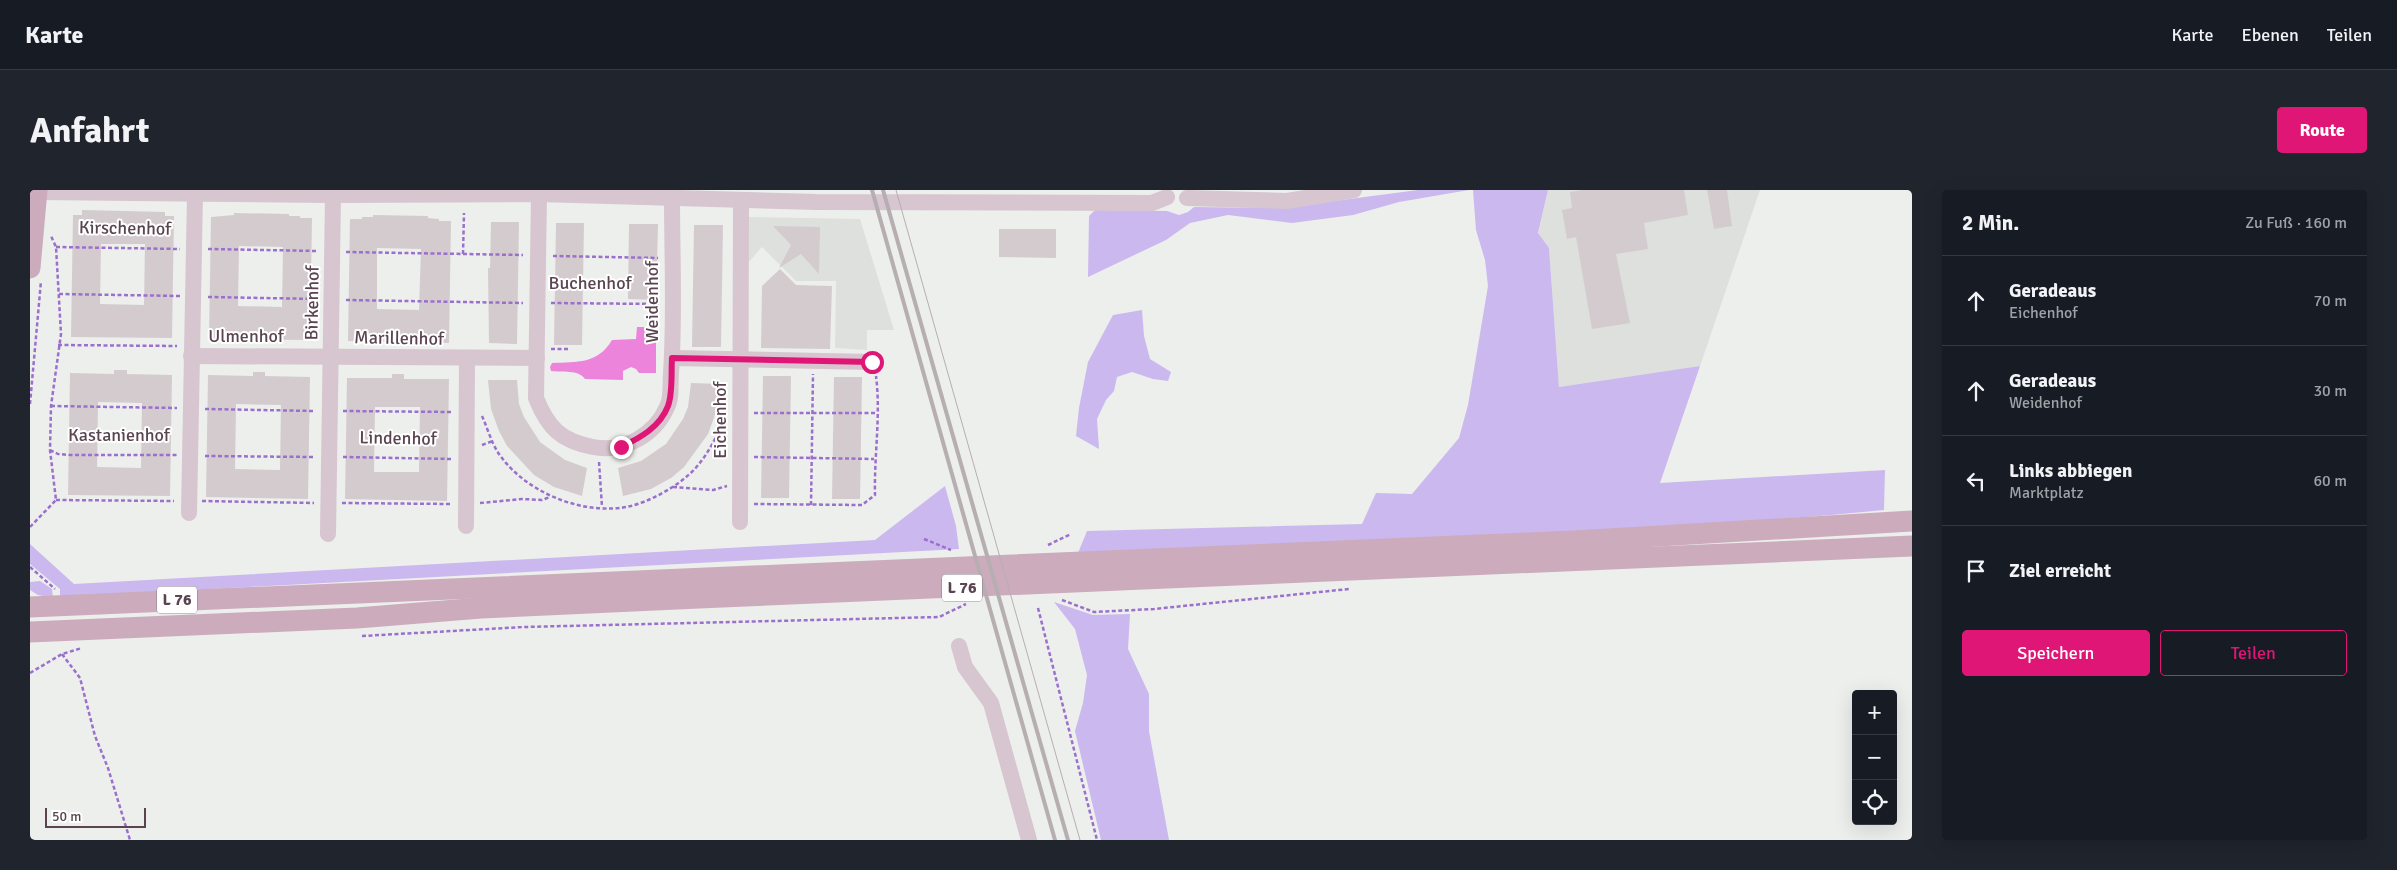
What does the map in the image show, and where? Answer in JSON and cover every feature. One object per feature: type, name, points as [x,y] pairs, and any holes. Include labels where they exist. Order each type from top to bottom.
[{"type":"main road","points":[[36,271],[37,191]]},
{"type":"main road","name":"L 76","points":[[30,607],[1564,542],[1912,521]]},
{"type":"main road","name":"L 76","points":[[30,632],[348,618],[481,608],[1912,546]]},
{"type":"street","points":[[37,191],[194,194],[248,192],[333,195],[670,194],[741,201],[1152,202],[1169,194],[1169,203],[1176,207],[1184,205],[1185,194],[1287,200],[1354,190]]},
{"type":"street","name":"Kirschenhof","points":[[191,351],[194,194]]},
{"type":"street","name":"Buchenhof","points":[[537,358],[539,194]]},
{"type":"street","name":"Weidenhof","points":[[670,194],[672,358],[740,360]]},
{"type":"street","name":"Birkenhof","points":[[328,534],[333,195]]},
{"type":"street","points":[[740,360],[741,201]]},
{"type":"street","name":"Ulmenhof","points":[[191,351],[331,357]]},
{"type":"street","name":"Kastanienhof","points":[[189,507],[191,351]]},
{"type":"street","name":"Marillenhof","points":[[331,357],[537,358]]},
{"type":"street","points":[[537,358],[536,398],[544,418],[558,432],[574,443],[599,448],[621,447],[641,438],[657,424],[668,406],[672,358]]},
{"type":"street","points":[[466,359],[467,412],[464,504],[466,526]]},
{"type":"street","name":"Eichenhof","points":[[740,522],[740,360],[872,362]]},
{"type":"street","points":[[959,646],[965,667],[991,703],[1029,840]]},
{"type":"path","points":[[463,254],[464,214]]},
{"type":"path","points":[[49,232],[56,246],[61,334],[51,406],[50,450],[56,500]]},
{"type":"path","name":"Kirschenhof","points":[[56,246],[193,249]]},
{"type":"path","points":[[193,249],[538,255]]},
{"type":"path","name":"Buchenhof","points":[[538,255],[672,258]]},
{"type":"path","points":[[30,404],[36,271]]},
{"type":"path","points":[[59,294],[332,300]]},
{"type":"path","name":"Marillenhof","points":[[332,300],[538,303]]},
{"type":"path","name":"Buchenhof","points":[[538,303],[672,304]]},
{"type":"path","points":[[58,345],[191,351]]},
{"type":"path","points":[[811,505],[813,362]]},
{"type":"path","points":[[671,488],[713,490],[740,485],[752,491],[755,506],[862,504],[875,494],[874,459],[877,446],[876,381],[872,362]]},
{"type":"path","name":"Kastanienhof","points":[[51,406],[190,408]]},
{"type":"path","points":[[190,408],[330,411]]},
{"type":"path","name":"Lindenhof","points":[[330,411],[467,412]]},
{"type":"path","points":[[740,413],[876,413]]},
{"type":"path","points":[[599,448],[602,507]]},
{"type":"path","name":"Kastanienhof","points":[[50,450],[58,454],[70,455],[190,455]]},
{"type":"path","points":[[190,455],[330,457]]},
{"type":"path","points":[[740,457],[812,456],[874,459]]},
{"type":"path","name":"Lindenhof","points":[[330,457],[466,459]]},
{"type":"path","points":[[30,527],[56,500],[189,507],[329,503],[464,504],[522,499],[542,500],[550,497]]},
{"type":"path","points":[[30,567],[42,578]]},
{"type":"path","points":[[1055,597],[1094,612],[1154,609],[1356,588]]},
{"type":"path","points":[[357,637],[524,627],[939,617],[966,604]]},
{"type":"path","points":[[1038,608],[1097,840]]},
{"type":"path","points":[[30,672],[62,654],[90,648]]},
{"type":"path","points":[[62,654],[80,678],[95,736],[108,768],[130,840]]},
{"type":"shaded area","points":[[1418,190],[1469,190],[1399,202],[1353,215],[1292,223],[1228,215],[1190,223],[1166,240],[1088,277],[1089,216],[1095,210],[1167,211],[1179,215],[1188,212],[1194,207],[1281,208]]},
{"type":"shaded area","points":[[1473,190],[1548,190],[1538,233],[1549,248],[1559,387],[1700,366],[1660,483],[1885,470],[1884,510],[1783,519],[1582,532],[1078,553],[1087,531],[1362,524],[1376,493],[1412,494],[1459,438],[1468,405],[1488,286],[1485,260],[1476,230]]},
{"type":"shaded area","points":[[1548,190],[1760,190],[1700,366],[1559,387],[1549,248],[1538,234]]},
{"type":"shaded area","points":[[747,217],[860,219],[894,330],[867,330],[867,350],[835,348],[836,281],[796,281],[762,247],[747,264]]},
{"type":"shaded area","points":[[1142,310],[1144,336],[1150,359],[1171,372],[1168,381],[1153,379],[1132,372],[1117,377],[1114,391],[1106,400],[1097,419],[1099,449],[1076,436],[1079,408],[1088,362],[1113,315]]},
{"type":"shaded area","points":[[637,327],[656,327],[656,373],[639,373],[631,367],[623,371],[623,380],[585,379],[574,373],[551,371],[552,363],[578,362],[593,358],[600,354],[612,340],[636,339]]},
{"type":"shaded area","points":[[945,486],[956,526],[959,549],[60,597],[60,589],[30,564],[30,544],[74,584],[875,540]]},
{"type":"shaded area","points":[[40,581],[52,589],[53,598],[38,595],[30,590],[30,582]]},
{"type":"shaded area","points":[[1054,602],[1093,615],[1130,614],[1128,649],[1149,694],[1149,731],[1169,840],[1101,840],[1075,731],[1083,703],[1087,675],[1075,629]]},
{"type":"building","points":[[1583,190],[1684,190],[1688,215],[1644,223],[1648,249],[1616,254],[1630,323],[1592,329],[1576,237],[1567,239],[1562,210],[1572,208],[1570,192]]},
{"type":"building","points":[[1707,190],[1727,190],[1732,226],[1714,229]]},
{"type":"building","points":[[82,210],[165,212],[165,216],[174,216],[172,338],[71,337],[73,215],[82,215]],"holes":[[[101,244],[145,244],[144,305],[100,304]]]},
{"type":"building","points":[[234,213],[289,214],[289,216],[300,216],[300,218],[312,218],[310,340],[209,339],[211,217],[234,215]],"holes":[[[239,246],[283,247],[282,307],[238,306]]]},
{"type":"building","points":[[373,215],[428,216],[428,218],[439,219],[439,221],[451,221],[449,343],[348,341],[350,219],[373,217]],"holes":[[[377,248],[421,249],[419,310],[377,309]]]},
{"type":"building","points":[[491,222],[519,222],[517,344],[489,343],[488,268],[490,268]]},
{"type":"building","points":[[556,223],[584,223],[582,345],[554,345]]},
{"type":"building","points":[[629,224],[658,224],[656,300],[628,299]]},
{"type":"building","points":[[694,225],[723,225],[721,347],[692,347]]},
{"type":"building","points":[[773,226],[820,227],[819,274],[801,254],[779,268],[791,245]]},
{"type":"building","points":[[999,229],[1056,229],[1056,258],[999,257]]},
{"type":"building","points":[[780,269],[796,285],[832,286],[830,349],[761,348],[762,286]]},
{"type":"building","points":[[114,370],[127,370],[127,374],[172,375],[170,496],[68,495],[70,373],[114,374]],"holes":[[[98,402],[142,403],[141,468],[97,467]]]},
{"type":"building","points":[[253,372],[265,372],[265,376],[310,377],[308,499],[206,497],[208,375],[253,376]],"holes":[[[236,404],[281,405],[280,470],[235,469]]]},
{"type":"building","points":[[392,374],[404,374],[404,379],[449,379],[447,501],[345,499],[347,378],[392,378]],"holes":[[[375,407],[420,407],[419,472],[374,472]]]},
{"type":"building","points":[[763,376],[791,376],[789,498],[761,498]]},
{"type":"building","points":[[834,377],[862,377],[860,499],[832,499]]},
{"type":"building","points":[[488,380],[517,380],[519,404],[524,417],[540,442],[565,460],[587,468],[582,496],[554,487],[534,475],[507,446],[491,409]]},
{"type":"building","points":[[691,383],[720,384],[716,412],[708,434],[684,467],[671,478],[651,489],[623,496],[618,468],[641,461],[666,444],[683,419],[688,407]]},
{"type":"tram line","points":[[896,190],[1080,840]]},
{"type":"railway","points":[[872,190],[1055,840]]},
{"type":"railway","points":[[883,190],[1068,840]]},
{"type":"route","points":[[621,447],[641,438],[657,424],[668,406],[672,358],[872,362]]}]
